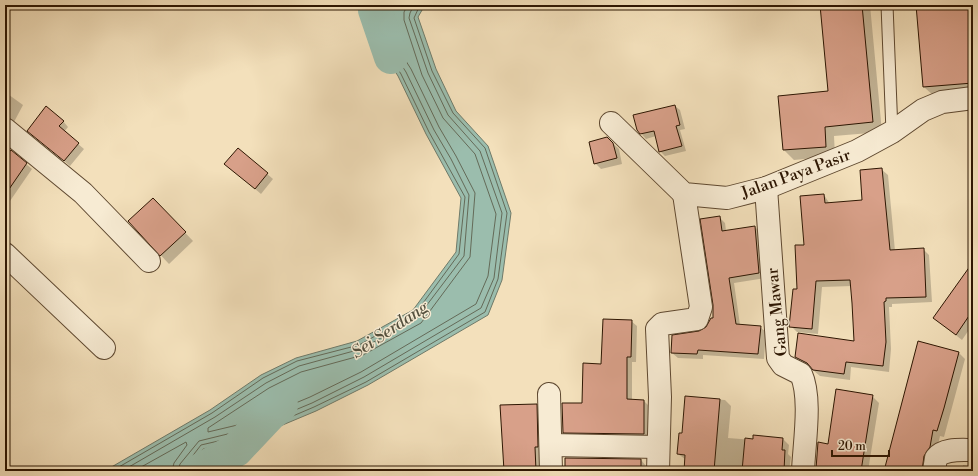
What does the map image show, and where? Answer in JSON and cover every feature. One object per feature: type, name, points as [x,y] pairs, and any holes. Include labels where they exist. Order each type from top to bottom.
[{"type":"street","name":"Jalan Paya Pasir","points":[[684,194],[727,198],[766,188],[857,152],[892,132],[923,110],[942,102],[973,98]]},
{"type":"street","points":[[611,123],[684,194],[701,307],[697,319],[662,324],[656,329],[660,397],[658,471]]},
{"type":"street","points":[[5,129],[82,194],[149,261]]},
{"type":"street","name":"Gang Mawar","points":[[766,188],[778,358],[783,365],[802,374],[807,398],[803,471]]},
{"type":"street","points":[[5,254],[104,348]]},
{"type":"street","points":[[549,394],[551,471]]},
{"type":"street","points":[[550,445],[658,447]]},
{"type":"street","points":[[934,471],[936,458],[940,453],[973,450]]},
{"type":"lane","points":[[887,5],[892,132]]},
{"type":"water","points":[[377,5],[425,5],[418,17],[436,69],[456,111],[488,146],[511,213],[502,280],[488,315],[368,385],[316,411],[254,437],[203,449],[186,471],[100,471],[108,469],[210,410],[261,375],[296,358],[357,341],[413,310],[456,252],[461,198],[426,134],[398,76],[375,40]]},
{"type":"building","points":[[820,5],[862,5],[873,122],[825,127],[826,147],[783,150],[778,96],[828,91]]},
{"type":"building","points":[[916,5],[973,5],[973,83],[923,87]]},
{"type":"building","points":[[675,105],[680,125],[676,126],[682,146],[659,152],[654,131],[640,134],[637,130],[633,115]]},
{"type":"building","points":[[46,106],[64,121],[59,126],[79,143],[64,161],[27,131]]},
{"type":"building","points":[[607,137],[613,143],[617,158],[594,164],[589,142]]},
{"type":"building","points":[[238,148],[268,173],[255,189],[224,164]]},
{"type":"building","points":[[11,150],[27,163],[5,195],[5,157]]},
{"type":"building","points":[[882,168],[890,250],[924,248],[926,297],[886,298],[886,301],[884,302],[886,342],[883,366],[846,362],[844,374],[813,370],[807,363],[795,357],[798,333],[854,341],[852,303],[850,280],[816,281],[812,329],[789,327],[793,289],[797,289],[795,245],[804,245],[800,196],[824,194],[825,203],[862,200],[860,170]]},
{"type":"building","points":[[153,198],[186,232],[160,256],[128,221]]},
{"type":"building","points":[[720,216],[722,231],[755,226],[759,273],[729,278],[736,324],[761,326],[758,354],[698,350],[697,354],[671,353],[672,335],[699,331],[706,327],[711,318],[713,318],[713,305],[700,219]]},
{"type":"building","points":[[973,262],[973,310],[956,335],[933,318]]},
{"type":"building","points":[[603,319],[632,320],[631,357],[627,357],[627,399],[644,400],[644,434],[563,433],[562,403],[582,403],[583,363],[601,364]]},
{"type":"building","points":[[918,341],[959,352],[937,431],[933,430],[930,447],[924,456],[922,471],[884,471]]},
{"type":"building","points":[[836,389],[873,395],[861,471],[830,471],[816,469],[818,442],[828,444]]},
{"type":"building","points":[[685,396],[720,399],[714,471],[684,471],[685,455],[677,454],[679,433],[682,433]]},
{"type":"building","points":[[537,404],[538,447],[535,447],[536,471],[504,471],[500,405]]},
{"type":"building","points":[[753,435],[783,438],[782,450],[785,450],[784,471],[742,471],[745,438],[753,439]]},
{"type":"building","points":[[565,458],[641,459],[641,470],[565,471]]},
{"type":"waterway","name":"Sei Serdang","points":[[378,5],[375,10],[391,57]]},
{"type":"waterway","name":"Sei Serdang","points":[[199,471],[236,450],[269,415],[281,405]]}]
